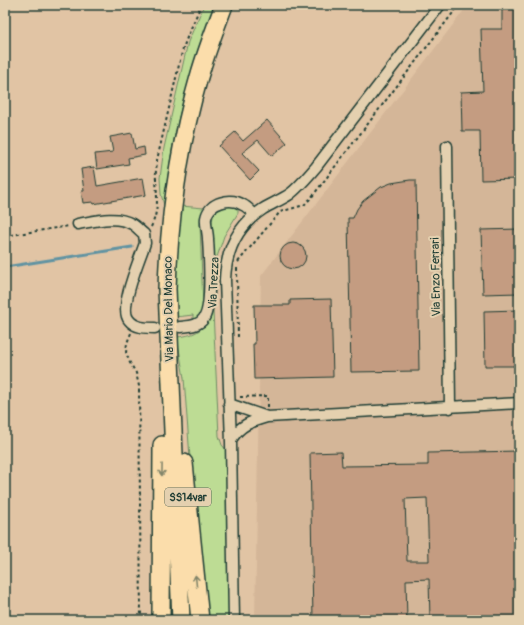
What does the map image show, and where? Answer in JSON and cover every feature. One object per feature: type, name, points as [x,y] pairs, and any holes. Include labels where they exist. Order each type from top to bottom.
[{"type":"highway","name":"Via Mario Del Monaco","points":[[181,620],[167,289],[169,242],[172,208],[180,154],[194,94],[205,57],[224,5]]},
{"type":"highway","name":"SS14var","points":[[161,620],[163,418],[170,376]]},
{"type":"highway","name":"SS14var","points":[[170,376],[181,435],[200,620]]},
{"type":"street","name":"Via Trezza","points":[[234,620],[231,440],[226,301],[227,259],[232,244],[236,236],[255,215],[290,194],[303,182],[321,161],[440,5]]},
{"type":"street","name":"Via Enzo Ferrari","points":[[446,146],[450,408]]},
{"type":"street","points":[[180,327],[196,325],[204,319],[207,313],[208,238],[206,218],[209,210],[213,206],[224,202],[234,202],[243,205],[255,215]]},
{"type":"street","points":[[78,224],[117,219],[132,224],[144,234],[145,243],[126,300],[125,312],[128,320],[135,325],[145,328],[155,328]]},
{"type":"street","points":[[231,440],[241,427],[268,417],[519,403]]},
{"type":"street","points":[[229,404],[268,417]]},
{"type":"street","points":[[230,417],[246,410]]},
{"type":"street","points":[[230,417],[238,421],[252,422]]},
{"type":"path","points":[[144,234],[151,227],[156,216],[158,202],[156,177],[158,160],[178,68],[186,40],[201,5]]},
{"type":"path","points":[[238,341],[237,263],[280,212],[304,205],[311,198],[459,5]]},
{"type":"path","points":[[5,236],[78,224]]},
{"type":"path","points":[[135,325],[127,342],[126,353],[136,373],[140,386],[141,620]]},
{"type":"path","points":[[239,397],[268,396],[268,417]]},
{"type":"shaded area","points":[[468,5],[519,5],[519,620],[255,620],[261,276]]},
{"type":"green space","points":[[204,5],[216,5],[182,106],[173,142],[164,205],[161,194],[160,178],[164,148],[188,42]]},
{"type":"green space","points":[[232,205],[238,210],[238,213],[224,236],[214,266],[212,221],[214,214],[216,208]]},
{"type":"green space","points":[[181,206],[204,208],[200,224],[203,308],[201,314],[193,323],[193,315],[176,317],[175,268]]},
{"type":"green space","points":[[213,311],[219,436],[222,445],[227,451],[230,620],[205,620],[184,378],[177,337],[190,335],[200,330],[207,322]]},
{"type":"green space","points":[[168,526],[173,620],[165,620]]},
{"type":"building","points":[[502,5],[519,5],[519,179],[481,180],[480,131],[462,131],[461,92],[483,91],[481,29],[502,29]]},
{"type":"building","points":[[267,120],[287,143],[272,156],[258,140],[242,153],[259,171],[250,180],[219,146],[235,132],[243,141]]},
{"type":"building","points":[[132,133],[135,149],[144,147],[145,155],[128,158],[129,164],[97,169],[95,154],[113,152],[110,137]]},
{"type":"building","points":[[94,167],[97,186],[143,178],[146,195],[93,204],[93,202],[83,203],[81,191],[84,191],[81,169]]},
{"type":"building","points":[[416,180],[419,371],[351,372],[348,218],[353,218],[363,201],[381,187],[391,183]]},
{"type":"building","points":[[519,229],[519,293],[483,294],[481,230]]},
{"type":"building","points":[[293,243],[302,247],[306,256],[302,265],[293,269],[284,265],[280,256],[284,247]]},
{"type":"building","points":[[331,299],[333,377],[254,379],[254,305],[290,305],[290,300]]},
{"type":"building","points":[[519,310],[519,366],[485,366],[484,311]]},
{"type":"building","points":[[519,451],[519,620],[430,620],[429,579],[406,580],[407,620],[313,620],[310,453],[341,452],[342,466],[428,465],[428,453]],"holes":[[[427,498],[429,561],[407,561],[405,499]]]},
{"type":"waterway","points":[[5,267],[132,247]]}]
